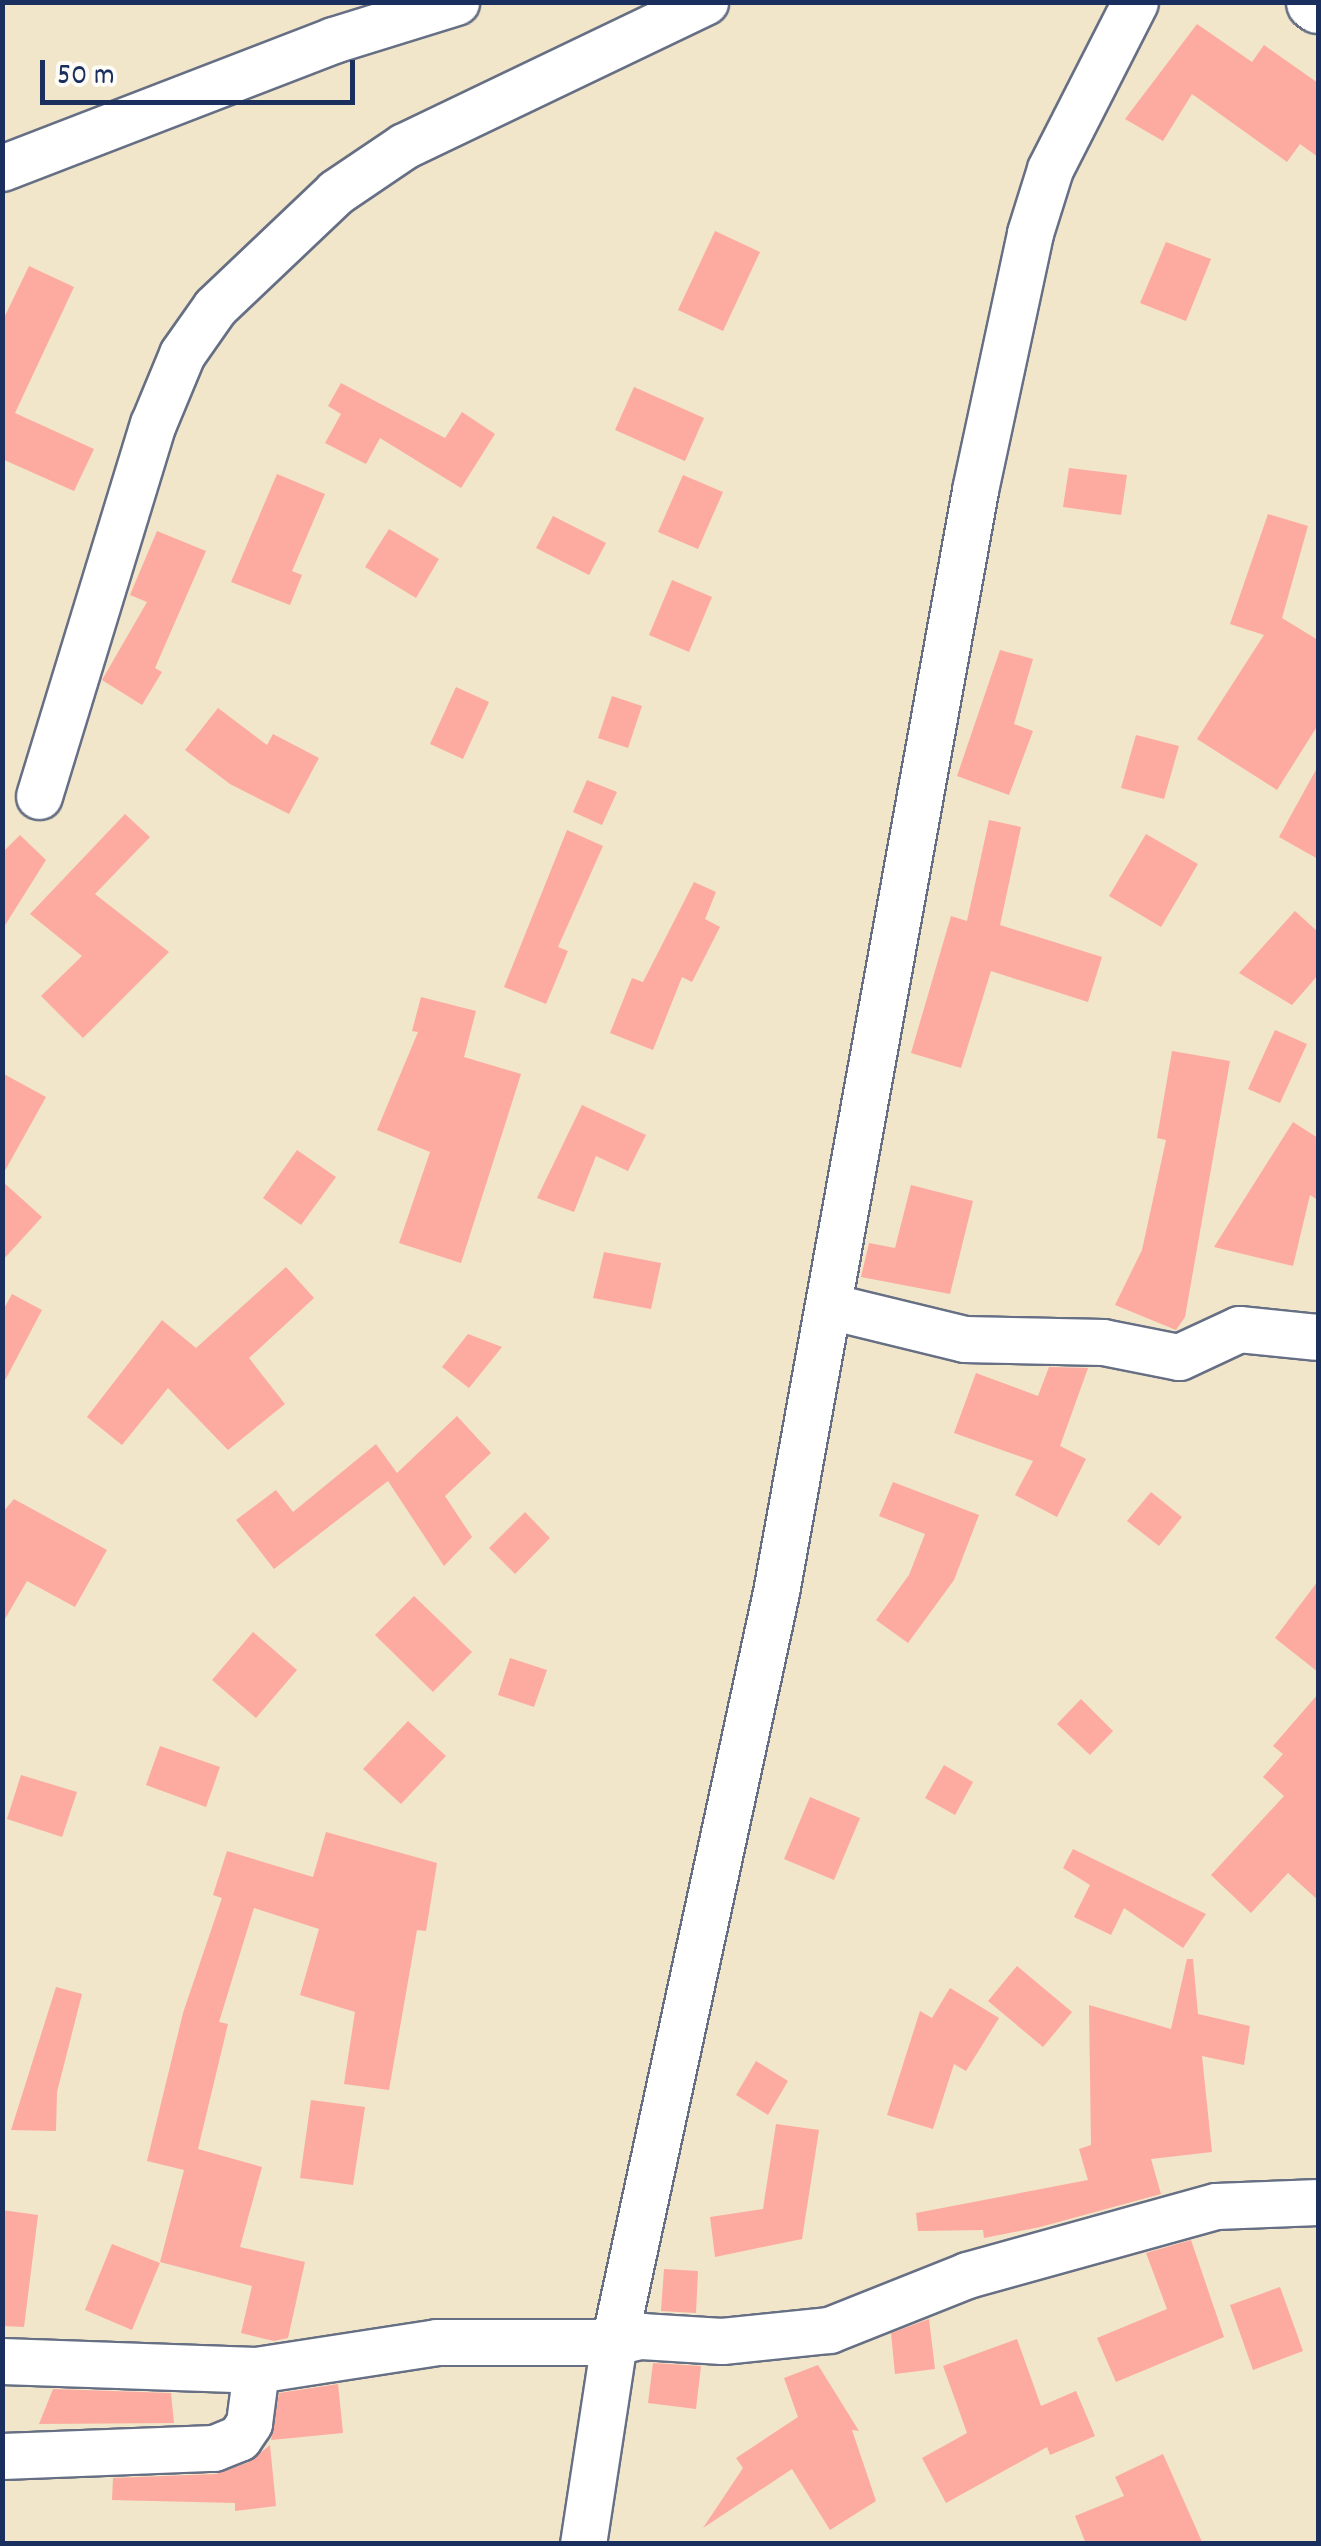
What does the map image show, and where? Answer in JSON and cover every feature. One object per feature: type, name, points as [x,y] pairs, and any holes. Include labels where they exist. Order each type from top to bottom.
[{"type":"street","points":[[2,168],[333,40],[456,2]]},
{"type":"street","points":[[39,796],[153,424],[182,354],[215,308],[336,192],[404,146],[478,105],[705,2]]},
{"type":"street","points":[[583,2544],[614,2342],[776,1592],[974,490],[1034,216],[1050,169],[1135,2]]},
{"type":"street","points":[[829,1306],[964,1339],[1103,1342],[1179,1357],[1238,1329],[1318,1337]]},
{"type":"street","points":[[2,2361],[256,2370],[436,2342],[614,2342],[641,2336],[722,2342],[829,2330],[968,2275],[1216,2206],[1318,2202]]},
{"type":"street","points":[[2,2456],[214,2448],[239,2438],[249,2424],[256,2370]]},
{"type":"building","points":[[1197,24],[1252,62],[1264,45],[1318,83],[1318,157],[1300,144],[1287,162],[1192,94],[1163,141],[1125,119]]},
{"type":"building","points":[[715,231],[760,252],[723,331],[678,310]]},
{"type":"building","points":[[1166,242],[1211,259],[1186,321],[1140,303]]},
{"type":"building","points":[[29,266],[74,287],[15,413],[94,449],[74,491],[2,459],[2,322]]},
{"type":"building","points":[[341,383],[445,438],[462,412],[495,434],[461,488],[380,438],[366,464],[325,443],[341,414],[328,406]]},
{"type":"building","points":[[634,387],[704,418],[685,461],[615,430]]},
{"type":"building","points":[[1069,468],[1127,475],[1121,515],[1063,507]]},
{"type":"building","points":[[277,474],[325,494],[292,571],[302,575],[290,605],[231,582]]},
{"type":"building","points":[[683,475],[723,492],[698,549],[658,532]]},
{"type":"building","points":[[1268,514],[1308,526],[1282,618],[1318,640],[1318,725],[1277,790],[1197,739],[1264,635],[1230,624]]},
{"type":"building","points":[[553,516],[606,543],[589,575],[536,548]]},
{"type":"building","points":[[389,529],[439,559],[416,598],[365,567]]},
{"type":"building","points":[[157,531],[206,551],[155,668],[162,672],[142,705],[102,680],[147,602],[130,595]]},
{"type":"building","points":[[672,580],[712,597],[689,652],[649,635]]},
{"type":"building","points":[[1000,650],[1033,659],[1014,724],[1033,731],[1009,795],[957,776]]},
{"type":"building","points":[[456,687],[489,702],[463,759],[430,744]]},
{"type":"building","points":[[612,696],[642,706],[628,748],[598,738]]},
{"type":"building","points":[[218,708],[267,745],[273,734],[319,758],[289,814],[230,784],[185,750]]},
{"type":"building","points":[[1136,735],[1179,746],[1164,799],[1121,788]]},
{"type":"building","points":[[1318,766],[1318,859],[1279,837]]},
{"type":"building","points":[[587,780],[617,792],[602,825],[573,812]]},
{"type":"building","points":[[125,814],[150,837],[95,894],[169,952],[83,1038],[41,996],[82,956],[30,914]]},
{"type":"building","points":[[989,820],[1021,827],[1000,925],[1102,957],[1088,1002],[991,971],[961,1068],[911,1053],[951,916],[967,921]]},
{"type":"building","points":[[567,830],[603,846],[558,947],[568,951],[546,1004],[504,987]]},
{"type":"building","points":[[1146,834],[1198,864],[1161,927],[1109,896]]},
{"type":"building","points":[[20,835],[46,860],[2,930],[2,853]]},
{"type":"building","points":[[694,882],[716,892],[705,919],[720,927],[692,982],[682,977],[653,1050],[610,1033],[632,978],[643,982]]},
{"type":"building","points":[[1295,911],[1318,932],[1318,975],[1292,1005],[1239,973]]},
{"type":"building","points":[[421,997],[476,1011],[464,1057],[521,1074],[461,1263],[399,1243],[430,1152],[377,1130],[418,1032],[412,1031]]},
{"type":"building","points":[[1275,1030],[1307,1044],[1280,1103],[1248,1089]]},
{"type":"building","points":[[1172,1051],[1230,1061],[1185,1317],[1176,1330],[1115,1305],[1142,1250],[1166,1140],[1157,1138]]},
{"type":"building","points":[[2,1073],[46,1097],[2,1176]]},
{"type":"building","points":[[582,1105],[646,1135],[628,1171],[596,1156],[574,1212],[537,1198]]},
{"type":"building","points":[[1293,1122],[1318,1138],[1318,1200],[1310,1195],[1293,1266],[1214,1247]]},
{"type":"building","points":[[297,1150],[336,1177],[301,1225],[263,1198]]},
{"type":"building","points":[[2,1181],[42,1217],[2,1261]]},
{"type":"building","points":[[911,1185],[973,1201],[950,1294],[861,1277],[869,1243],[895,1248]]},
{"type":"building","points":[[604,1252],[661,1263],[651,1309],[593,1298]]},
{"type":"building","points":[[286,1267],[314,1298],[249,1358],[285,1404],[228,1450],[168,1388],[122,1445],[87,1417],[162,1320],[196,1348]]},
{"type":"building","points":[[12,1294],[42,1310],[2,1386],[2,1312]]},
{"type":"building","points":[[468,1334],[502,1347],[469,1388],[442,1367]]},
{"type":"building","points":[[1049,1367],[1088,1368],[1060,1446],[1086,1459],[1057,1517],[1015,1495],[1033,1461],[954,1433],[976,1373],[1038,1396]]},
{"type":"building","points":[[457,1416],[491,1453],[445,1496],[472,1537],[444,1566],[388,1481],[274,1569],[236,1520],[276,1490],[293,1512],[376,1444],[397,1473]]},
{"type":"building","points":[[893,1482],[979,1515],[954,1580],[908,1643],[876,1620],[909,1575],[925,1534],[879,1516]]},
{"type":"building","points":[[1151,1492],[1182,1517],[1159,1546],[1127,1521]]},
{"type":"building","points":[[14,1499],[107,1550],[75,1607],[27,1581],[2,1624],[2,1513]]},
{"type":"building","points":[[525,1512],[550,1538],[515,1574],[489,1548]]},
{"type":"building","points":[[1318,1581],[1318,1672],[1275,1638]]},
{"type":"building","points":[[414,1596],[472,1652],[433,1692],[375,1635]]},
{"type":"building","points":[[253,1632],[297,1670],[256,1718],[212,1680]]},
{"type":"building","points":[[510,1658],[547,1670],[534,1707],[498,1695]]},
{"type":"building","points":[[1318,1694],[1318,1900],[1288,1873],[1251,1913],[1211,1875],[1284,1796],[1263,1777],[1283,1754],[1273,1746]]},
{"type":"building","points":[[1081,1699],[1113,1731],[1090,1755],[1057,1724]]},
{"type":"building","points":[[408,1721],[446,1756],[401,1804],[363,1769]]},
{"type":"building","points":[[160,1746],[220,1767],[206,1807],[146,1785]]},
{"type":"building","points":[[944,1765],[973,1782],[955,1815],[925,1798]]},
{"type":"building","points":[[21,1775],[77,1792],[62,1837],[7,1819]]},
{"type":"building","points":[[810,1797],[860,1818],[834,1880],[784,1859]]},
{"type":"building","points":[[326,1832],[437,1863],[426,1931],[417,1930],[389,2090],[344,2084],[355,2012],[300,1995],[319,1929],[254,1908],[219,2022],[228,2024],[198,2149],[262,2167],[240,2247],[305,2262],[288,2338],[274,2341],[241,2333],[252,2286],[160,2262],[184,2170],[147,2161],[183,2013],[222,1898],[213,1895],[227,1851],[313,1877]]},
{"type":"building","points":[[1073,1849],[1206,1914],[1183,1948],[1124,1908],[1111,1935],[1074,1917],[1090,1885],[1063,1868]]},
{"type":"building","points":[[1187,1959],[1193,1959],[1198,2014],[1250,2026],[1244,2065],[1202,2056],[1212,2152],[1151,2159],[1161,2194],[1040,2227],[984,2238],[983,2230],[918,2231],[916,2213],[1088,2180],[1079,2149],[1091,2145],[1089,2005],[1171,2029]]},
{"type":"building","points":[[1017,1966],[1072,2012],[1043,2047],[988,2001]]},
{"type":"building","points":[[56,1987],[82,1994],[57,2092],[56,2131],[11,2130]]},
{"type":"building","points":[[950,1988],[999,2018],[966,2071],[954,2064],[933,2129],[887,2115],[920,2011],[932,2018]]},
{"type":"building","points":[[756,2061],[788,2081],[768,2115],[736,2095]]},
{"type":"building","points":[[311,2100],[365,2107],[353,2185],[300,2178]]},
{"type":"building","points":[[776,2124],[819,2130],[802,2239],[715,2257],[710,2217],[763,2209]]},
{"type":"building","points":[[2,2210],[38,2215],[24,2327],[2,2326]]},
{"type":"building","points":[[1191,2240],[1224,2337],[1116,2382],[1097,2338],[1167,2309],[1146,2253]]},
{"type":"building","points":[[112,2244],[160,2263],[132,2330],[85,2310]]},
{"type":"building","points":[[664,2269],[698,2271],[696,2313],[661,2311]]},
{"type":"building","points":[[1280,2287],[1303,2351],[1253,2370],[1230,2305]]},
{"type":"building","points":[[929,2319],[935,2369],[895,2374],[891,2333]]},
{"type":"building","points":[[1017,2339],[1041,2406],[1076,2391],[1095,2436],[1050,2455],[1047,2447],[946,2503],[922,2458],[967,2433],[943,2366]]},
{"type":"building","points":[[653,2363],[701,2366],[696,2409],[648,2403]]},
{"type":"building","points":[[818,2365],[859,2431],[852,2430],[876,2501],[830,2530],[792,2469],[703,2528],[743,2468],[736,2458],[798,2417],[784,2378]]},
{"type":"building","points":[[338,2384],[343,2433],[271,2440],[279,2393]]},
{"type":"building","points":[[53,2389],[171,2393],[174,2423],[39,2424]]},
{"type":"building","points":[[270,2445],[276,2506],[235,2511],[235,2503],[112,2500],[113,2478],[216,2474],[249,2462]]},
{"type":"building","points":[[1163,2454],[1203,2544],[1086,2544],[1075,2516],[1124,2496],[1115,2477]]}]
